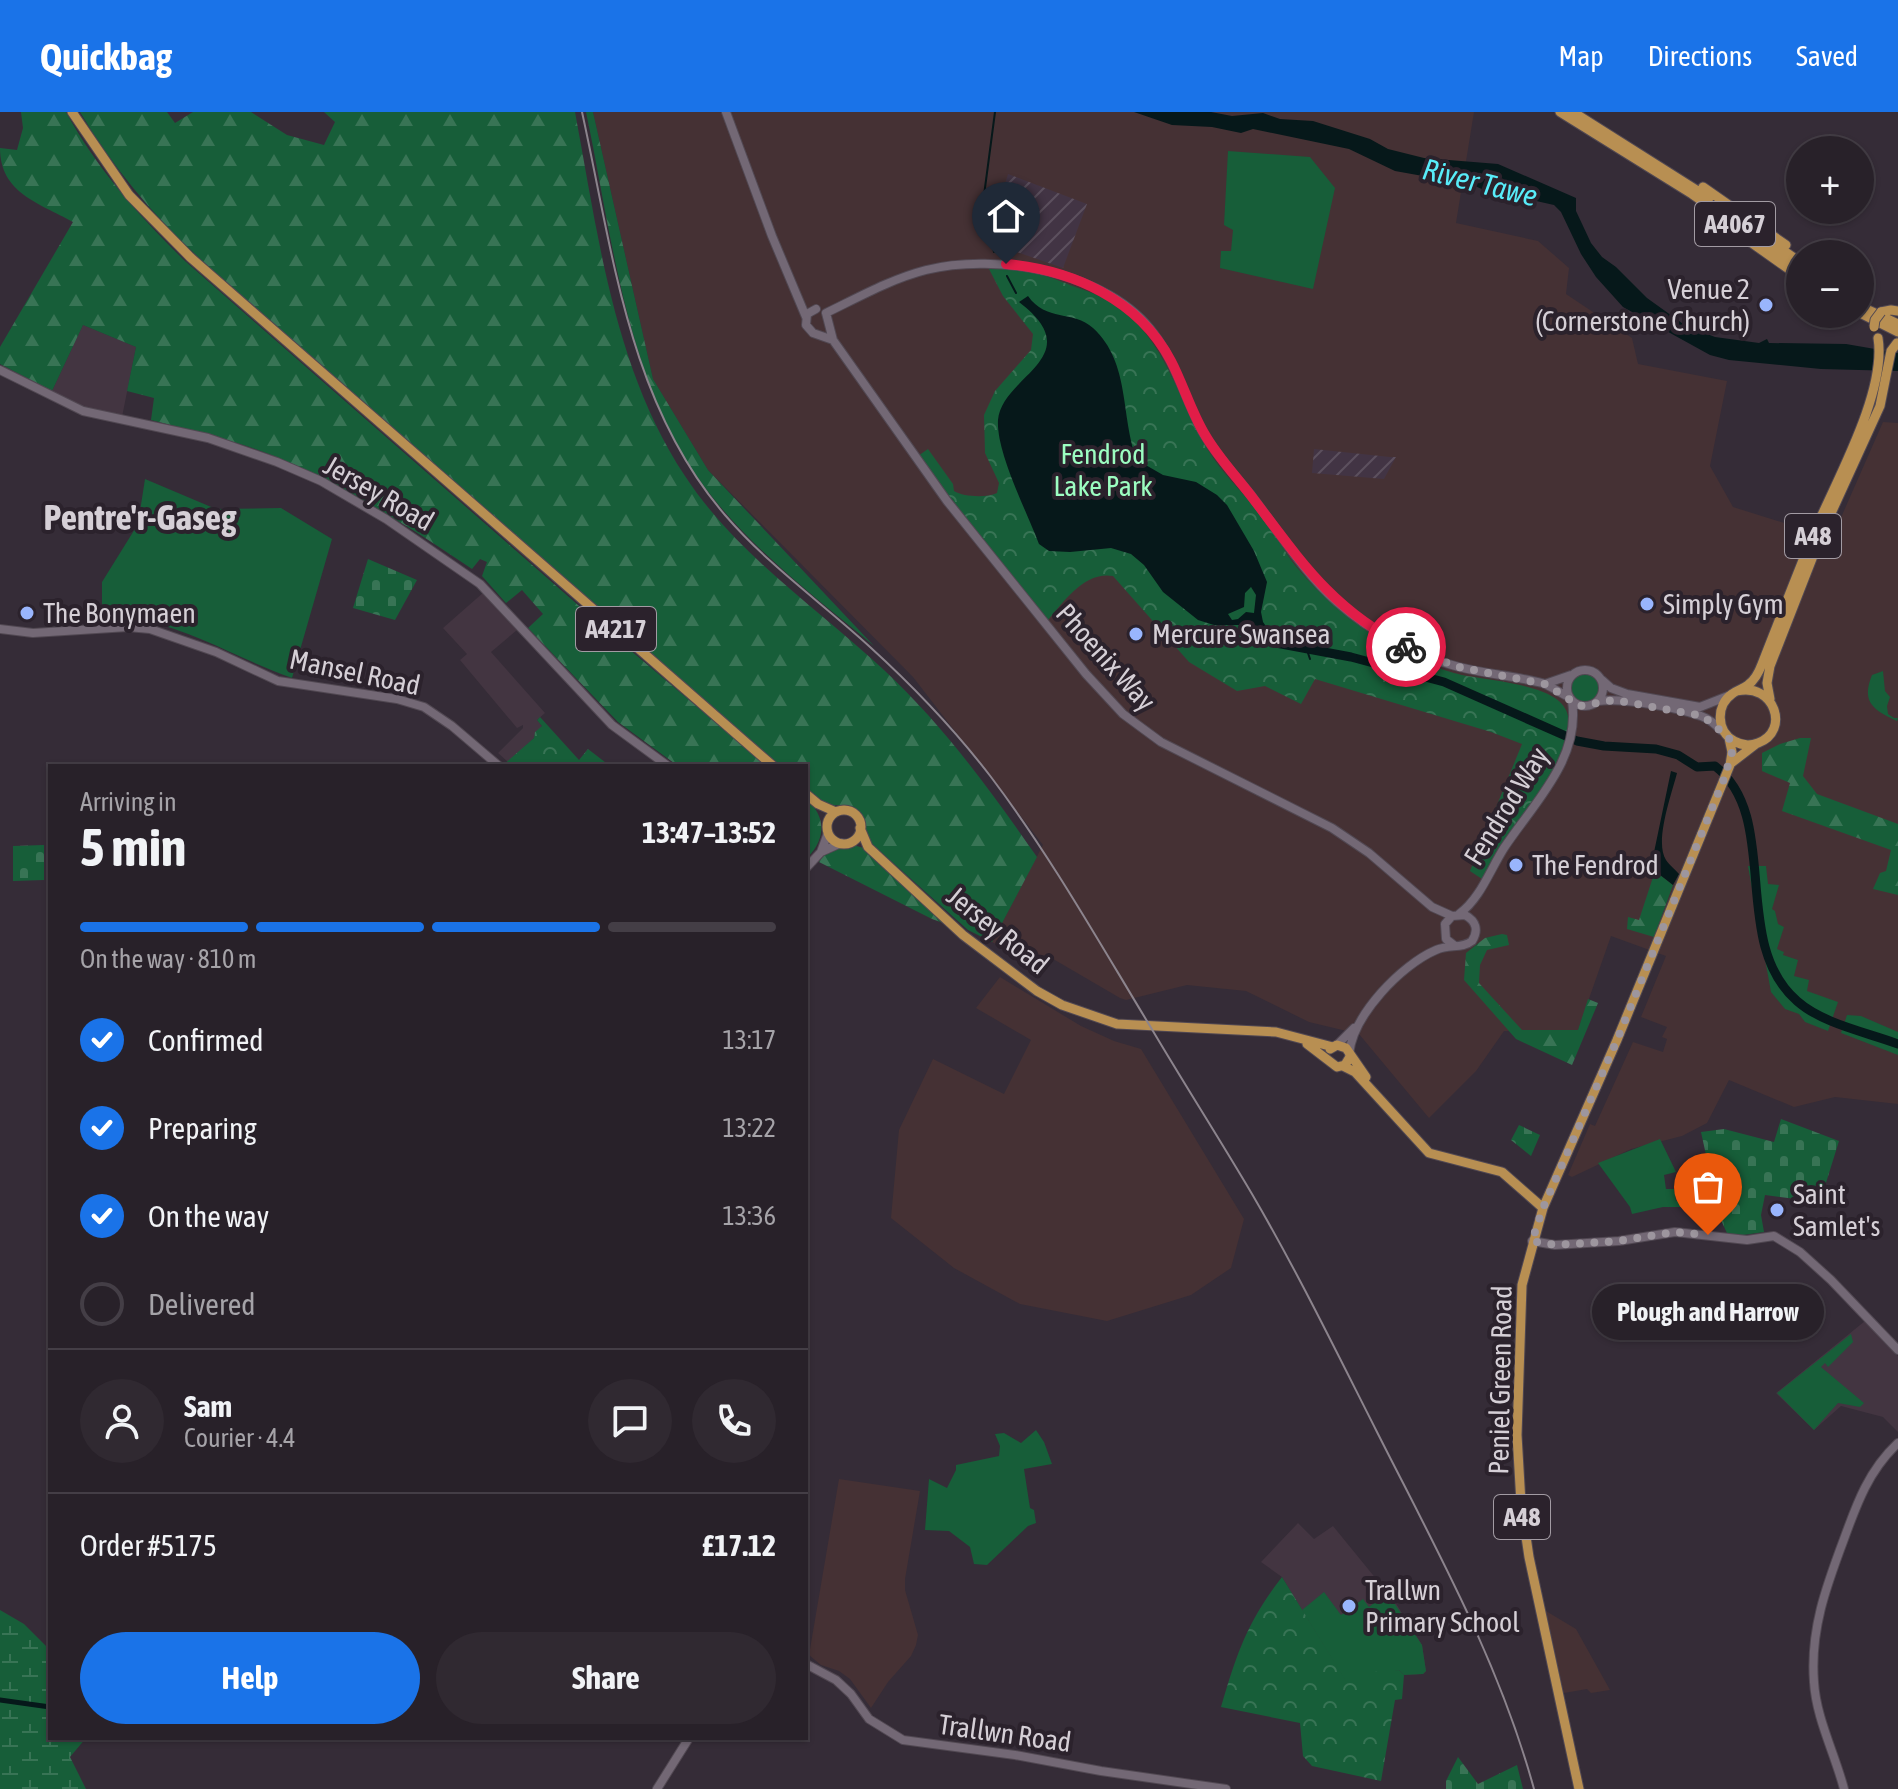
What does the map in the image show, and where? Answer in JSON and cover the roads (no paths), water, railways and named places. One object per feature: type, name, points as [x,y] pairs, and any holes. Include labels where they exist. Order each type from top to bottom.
[{"type":"main road","name":"A4217","points":[[72,112],[108,166],[158,226],[771,764]]},
{"type":"main road","name":"A4067","points":[[1560,112],[1672,177],[1786,260]]},
{"type":"main road","name":"A4067","points":[[1573,112],[1786,253]]},
{"type":"main road","points":[[1672,177],[1697,183],[1786,245]]},
{"type":"main road","points":[[1672,177],[1736,234],[1786,268]]},
{"type":"main road","points":[[1874,307],[1883,312]]},
{"type":"main road","points":[[1876,332],[1875,320],[1883,312],[1898,310]]},
{"type":"main road","points":[[1874,313],[1898,324]]},
{"type":"main road","points":[[1874,320],[1898,332]]},
{"type":"main road","points":[[1870,328],[1895,346]]},
{"type":"main road","name":"A48","points":[[1733,693],[1751,683],[1762,664],[1817,525],[1860,431],[1879,350],[1876,332]]},
{"type":"main road","name":"A48","points":[[1770,699],[1767,683],[1770,666],[1822,533],[1880,406],[1895,346]]},
{"type":"main road","points":[[1753,689],[1770,699],[1776,716],[1774,725],[1729,767],[1732,752],[1721,726],[1720,710],[1733,693],[1753,689]]},
{"type":"main road","points":[[1727,735],[1746,745],[1759,742]]},
{"type":"main road","name":"A48","points":[[1543,1208],[1617,1040],[1729,767]]},
{"type":"main road","points":[[808,796],[836,812],[846,810],[855,814],[859,834],[846,842],[828,828],[818,804]]},
{"type":"main road","points":[[828,828],[836,812]]},
{"type":"main road","name":"Jersey Road","points":[[860,828],[868,847],[960,933],[1010,972],[1062,1005],[1117,1024],[1259,1031]]},
{"type":"main road","name":"Jersey Road","points":[[846,842],[868,847]]},
{"type":"main road","points":[[1259,1031],[1344,1046],[1376,1094]]},
{"type":"main road","points":[[1259,1031],[1301,1040],[1334,1066],[1343,1066],[1355,1072],[1429,1153],[1502,1172],[1543,1208]]},
{"type":"main road","points":[[1328,1060],[1328,1054],[1335,1046]]},
{"type":"main road","points":[[1343,1066],[1350,1056]]},
{"type":"main road","points":[[1532,1197],[1547,1192],[1553,1184]]},
{"type":"main road","name":"Peniel Green Road","points":[[1543,1208],[1525,1266],[1520,1308],[1519,1487],[1529,1557],[1579,1789]]},
{"type":"street","points":[[726,112],[772,236],[801,301],[807,329],[833,340]]},
{"type":"street","points":[[801,301],[826,313],[890,282],[928,269],[966,264],[1025,266],[1104,292],[1132,311],[1153,331],[1185,388],[1202,430],[1221,460],[1299,561],[1338,603],[1373,628],[1427,657],[1458,667],[1545,684],[1585,706],[1623,701],[1703,716],[1727,735]]},
{"type":"street","points":[[806,317],[816,309]]},
{"type":"street","points":[[816,333],[823,332],[829,325],[826,313]]},
{"type":"street","name":"Phoenix Way","points":[[829,325],[833,340],[947,501],[1086,674],[1123,714],[1161,742],[1332,828],[1369,853],[1432,907],[1456,915]]},
{"type":"street","name":"Jersey Road","points":[[0,370],[83,411],[208,438],[277,462],[321,481],[386,519],[480,584],[612,725],[665,764]]},
{"type":"street","name":"Mansel Road","points":[[0,629],[33,633],[128,627],[150,629],[216,652],[278,681],[397,699],[424,707],[497,764]]},
{"type":"street","points":[[1545,684],[1588,670],[1616,691],[1700,707],[1715,704],[1733,693]]},
{"type":"street","points":[[1571,699],[1567,683],[1573,674]]},
{"type":"street","points":[[1596,703],[1603,693],[1602,680]]},
{"type":"street","name":"Fendrod Way","points":[[1456,915],[1473,901],[1505,846],[1545,791],[1572,731],[1574,718],[1571,699]]},
{"type":"street","name":"Fendrod Way","points":[[1572,731],[1596,703]]},
{"type":"street","points":[[821,852],[828,828]]},
{"type":"street","points":[[808,866],[821,852],[846,842]]},
{"type":"street","name":"Fendrod Way","points":[[1473,901],[1473,921]]},
{"type":"street","name":"Phoenix Way","points":[[1432,907],[1444,931]]},
{"type":"street","points":[[1335,1046],[1401,974],[1438,949],[1466,945],[1472,941],[1476,931],[1473,921],[1456,915],[1444,931],[1438,949]]},
{"type":"street","points":[[1444,931],[1455,946]]},
{"type":"street","points":[[1350,1056],[1353,1037],[1367,1012]]},
{"type":"street","points":[[1532,1241],[1555,1245],[1619,1241],[1675,1232],[1747,1240],[1774,1236],[1800,1252],[1831,1280],[1898,1350]]},
{"type":"street","points":[[1844,1789],[1814,1686],[1813,1644],[1818,1614],[1867,1482],[1898,1443]]},
{"type":"street","name":"Trallwn Road","points":[[808,1665],[836,1680],[851,1694],[869,1719],[903,1740],[1226,1789]]},
{"type":"street","points":[[657,1789],[688,1740]]},
{"type":"water","name":"River Tawe","points":[[1134,112],[1211,112],[1232,116],[1263,113],[1280,119],[1313,121],[1370,139],[1388,149],[1424,158],[1498,164],[1576,198],[1576,211],[1591,243],[1602,257],[1647,298],[1686,326],[1715,337],[1759,343],[1767,339],[1769,343],[1846,344],[1898,353],[1898,371],[1821,369],[1729,360],[1710,355],[1623,307],[1596,277],[1561,212],[1554,205],[1523,198],[1499,197],[1473,185],[1395,171],[1349,149],[1253,129],[1241,133],[1212,127],[1172,125]]},
{"type":"water","points":[[1028,296],[1051,313],[1085,323],[1105,342],[1119,374],[1137,460],[1163,475],[1196,482],[1227,505],[1254,551],[1267,582],[1261,612],[1269,635],[1250,625],[1214,625],[1198,620],[1163,592],[1144,565],[1131,554],[1111,548],[1049,551],[1039,544],[1007,465],[999,433],[998,420],[1003,404],[1045,352],[1047,337],[1039,321],[1019,302]],"holes":[[[1251,587],[1256,595],[1254,613],[1246,612],[1232,620],[1228,614],[1244,607],[1245,593]]]},
{"type":"water","points":[[1671,771],[1677,773],[1662,842],[1666,860],[1679,874],[1673,885],[1655,871],[1653,857]]},
{"type":"waterway","points":[[994,252],[983,203],[995,112]]},
{"type":"waterway","points":[[1007,276],[1016,293]]},
{"type":"waterway","points":[[1269,635],[1276,643],[1351,657],[1444,682],[1577,741],[1656,749],[1678,755],[1697,767],[1715,766],[1735,789],[1747,816],[1765,947],[1777,976],[1797,1001],[1819,1016],[1898,1044]]},
{"type":"waterway","points":[[1307,650],[1310,659]]},
{"type":"waterway","points":[[0,1700],[48,1707]]},
{"type":"railway","points":[[582,112],[629,324],[645,375],[666,424],[692,471],[742,533],[918,693],[991,777],[1054,868],[1269,1223],[1300,1282],[1464,1605],[1503,1695],[1534,1789]]},
{"type":"place","name":"Venue 2 (Cornerstone Church)","points":[[1766,305]]},
{"type":"place","name":"Simply Gym","points":[[1647,604]]},
{"type":"place","name":"The Bonymaen","points":[[27,613]]},
{"type":"place","name":"Mercure Swansea","points":[[1136,634]]},
{"type":"place","name":"The Fendrod","points":[[1516,865]]},
{"type":"place","name":"Saint Samlet's","points":[[1777,1210]]},
{"type":"place","name":"Plough and Harrow","points":[[1708,1235]]},
{"type":"place","name":"Trallwn Primary School","points":[[1349,1606]]},
{"type":"district","name":"Pentre'r-Gaseg","points":[[140,517]]},
{"type":"park label","name":"Fendrod Lake Park","points":[[1103,470]]}]
